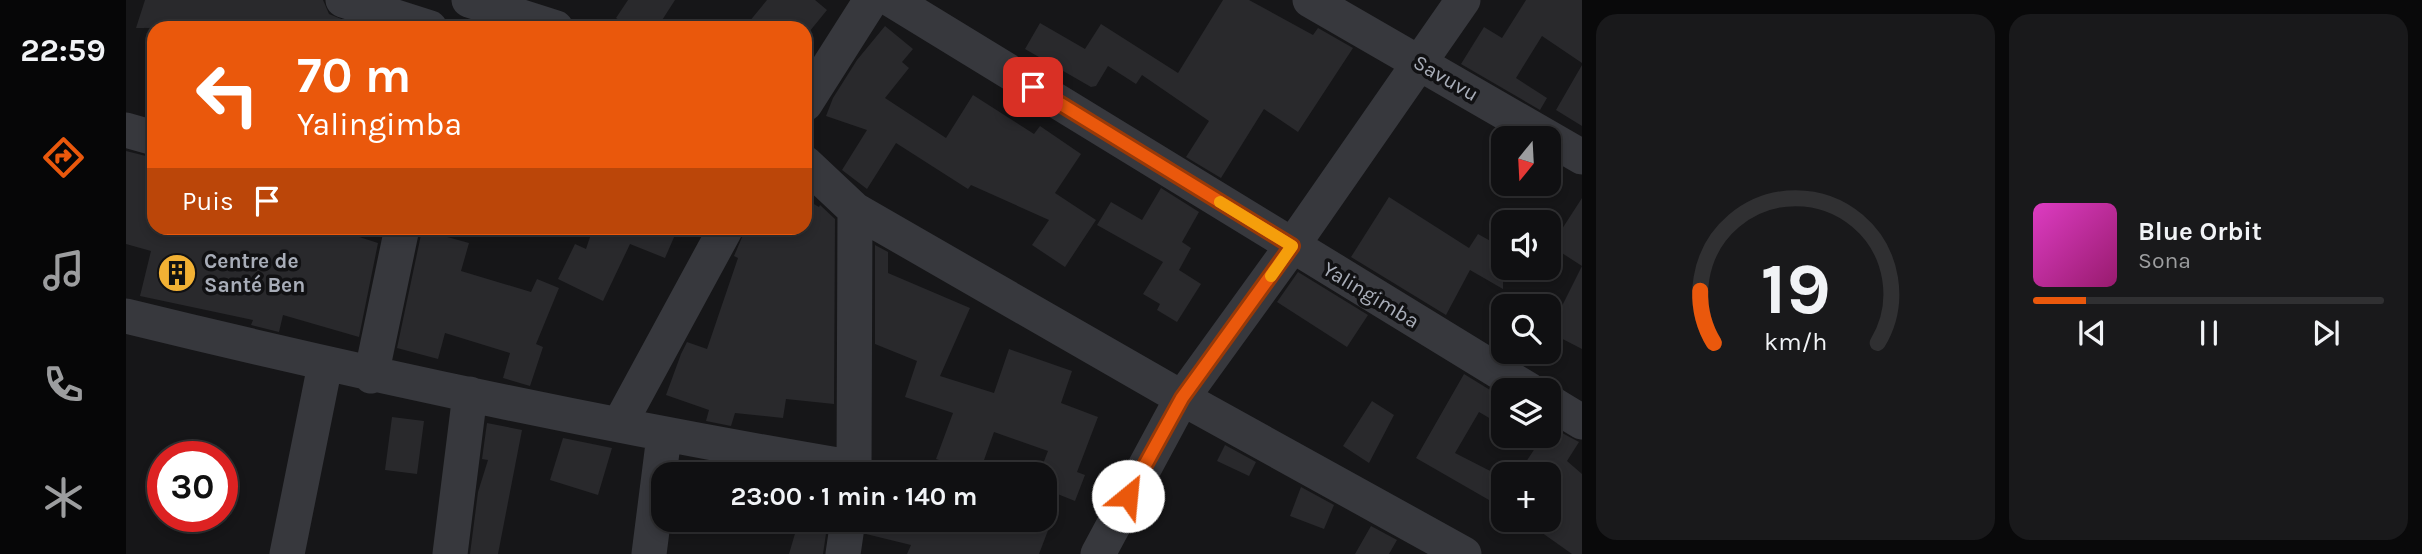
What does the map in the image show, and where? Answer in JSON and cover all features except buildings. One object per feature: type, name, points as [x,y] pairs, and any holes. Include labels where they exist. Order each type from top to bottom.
[{"type":"street","points":[[343,0],[408,21]]},
{"type":"street","points":[[446,21],[450,0]]},
{"type":"street","points":[[469,0],[534,21]]},
{"type":"street","points":[[812,93],[871,0]]},
{"type":"street","name":"Yalingimba","points":[[892,0],[1510,378]]},
{"type":"street","name":"Savuvu","points":[[1310,0],[1582,157]]},
{"type":"street","points":[[1098,554],[1182,398],[1292,246],[1417,61],[1462,0]]},
{"type":"street","points":[[126,130],[147,136]]},
{"type":"street","points":[[812,170],[855,210],[1182,398],[1464,554]]},
{"type":"street","points":[[855,210],[855,462]]},
{"type":"street","points":[[371,376],[401,235]]},
{"type":"street","points":[[620,425],[722,235]]},
{"type":"street","points":[[126,316],[371,376],[806,462]]},
{"type":"street","points":[[287,554],[326,365]]},
{"type":"street","points":[[450,554],[470,394]]},
{"type":"street","points":[[1561,409],[1582,422]]},
{"type":"street","points":[[649,554],[664,436]]},
{"type":"street","points":[[843,554],[846,532]]},
{"type":"slow traffic","points":[[1220,202],[1292,246],[1271,276]]},
{"type":"place","name":"Centre de Santé Ben","points":[[177,273]]},
{"type":"route","points":[[1033,87],[1292,246],[1182,398],[1128,496]]}]
